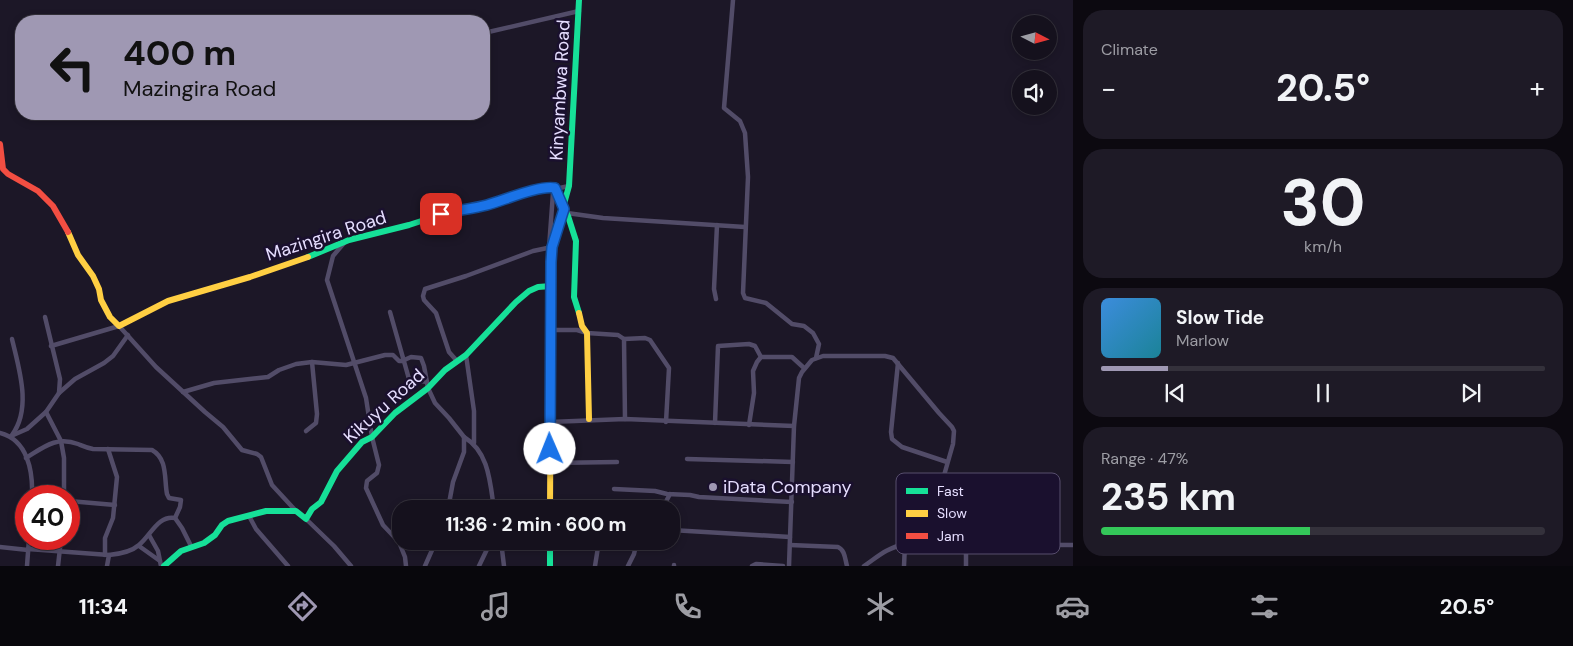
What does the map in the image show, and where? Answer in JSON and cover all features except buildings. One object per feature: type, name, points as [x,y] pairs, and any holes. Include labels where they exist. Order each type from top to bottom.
[{"type":"street","name":"Kinyambwa Road","points":[[550,500],[551,247],[565,211],[569,186],[579,0]]},
{"type":"street","points":[[733,0],[724,108],[740,121],[745,133],[748,177],[743,293],[745,298],[766,303],[792,324],[804,326],[813,333],[819,344],[816,358]]},
{"type":"street","points":[[490,32],[579,11]]},
{"type":"street","points":[[0,144],[4,175],[38,191],[53,206],[66,226],[78,255],[93,276],[99,289],[101,300],[110,317],[156,367],[223,426],[242,450],[261,457],[272,485],[296,512],[334,546],[351,566]]},
{"type":"street","points":[[555,188],[569,186]]},
{"type":"street","name":"Mazingira Road","points":[[119,326],[168,301],[250,277],[349,240],[409,225],[452,211],[486,206],[542,188],[555,188]]},
{"type":"street","points":[[555,188],[576,245],[575,299],[582,326],[587,334],[589,419]]},
{"type":"street","points":[[457,362],[449,352],[436,313],[424,300],[425,289],[533,251],[551,247],[552,202],[555,188]]},
{"type":"street","points":[[565,211],[603,218],[745,227]]},
{"type":"street","points":[[716,299],[714,289],[717,225]]},
{"type":"street","points":[[344,243],[332,256],[327,280],[356,362],[366,398],[379,469],[367,481],[366,488],[383,525],[399,542],[406,566]]},
{"type":"street","name":"Kikuyu Road","points":[[306,519],[312,509],[321,502],[337,471],[362,442],[372,437],[427,385],[466,355],[523,296],[538,287],[551,286]]},
{"type":"street","points":[[390,312],[409,379],[427,385]]},
{"type":"street","points":[[45,317],[60,379],[59,393]]},
{"type":"street","points":[[51,346],[119,326]]},
{"type":"street","points":[[550,330],[577,330],[587,334],[618,335],[624,339],[645,338],[650,340],[669,368],[666,422]]},
{"type":"street","points":[[11,436],[27,429],[46,412],[59,393],[74,379],[113,356],[128,336]]},
{"type":"street","points":[[11,436],[18,427],[23,405],[12,339]]},
{"type":"street","points":[[624,339],[625,419]]},
{"type":"street","points":[[715,424],[718,346],[749,344],[755,346],[761,357]]},
{"type":"street","points":[[183,392],[214,383],[268,377],[278,370],[296,364],[312,362],[346,365],[389,354],[399,361],[405,361],[411,357],[420,358],[424,366],[427,385],[435,403],[464,437],[474,443],[481,453],[489,472],[493,500]]},
{"type":"street","points":[[466,355],[474,411],[474,443]]},
{"type":"street","points":[[789,566],[794,426],[799,378],[804,368],[816,358],[838,355],[884,356],[893,358],[952,427],[954,436],[944,473]]},
{"type":"street","points":[[761,357],[792,357],[804,368]]},
{"type":"street","points":[[749,424],[754,393],[753,371],[761,357]]},
{"type":"street","points":[[306,431],[316,423],[317,414],[312,362]]},
{"type":"street","points":[[898,363],[891,432],[892,440],[902,447],[947,462]]},
{"type":"street","points":[[46,412],[61,441],[64,458],[64,485]]},
{"type":"street","points":[[550,422],[625,419],[794,426]]},
{"type":"street","points":[[0,433],[11,436],[22,448],[31,474],[32,485]]},
{"type":"street","points":[[450,500],[464,452],[464,437]]},
{"type":"street","points":[[26,458],[44,445],[61,441],[78,444],[86,448],[152,450],[158,453],[163,463],[169,498],[180,500],[180,507],[175,518]]},
{"type":"street","points":[[107,566],[105,538],[111,526],[117,477],[108,449]]},
{"type":"street","points":[[686,459],[793,462]]},
{"type":"street","points":[[550,463],[617,462]]},
{"type":"street","points":[[614,489],[792,502]]},
{"type":"street","points":[[667,500],[670,494]]},
{"type":"street","points":[[80,502],[115,505]]},
{"type":"street","points":[[162,564],[191,546],[204,542],[215,535],[222,525],[228,521],[266,512],[296,512]]},
{"type":"street","points":[[249,516],[256,529],[288,566]]},
{"type":"street","points":[[44,550],[107,555],[128,551],[139,546],[162,519],[170,517],[175,518],[191,546]]},
{"type":"street","points":[[680,531],[790,537]]},
{"type":"street","points":[[149,535],[158,551],[162,564]]},
{"type":"street","points":[[1060,545],[1073,545]]},
{"type":"street","points":[[139,546],[162,564]]},
{"type":"street","points":[[790,546],[838,547],[844,553],[847,566]]},
{"type":"street","points":[[864,566],[877,555],[896,546]]},
{"type":"street","points":[[0,547],[15,548]]},
{"type":"street","points":[[27,566],[28,550]]},
{"type":"street","points":[[425,566],[432,550]]},
{"type":"street","points":[[479,566],[486,550]]},
{"type":"street","points":[[502,550],[504,566]]},
{"type":"street","points":[[550,550],[550,566]]},
{"type":"street","points":[[595,566],[598,550]]},
{"type":"street","points":[[628,566],[635,550]]},
{"type":"street","points":[[58,566],[60,551]]},
{"type":"street","points":[[752,566],[756,564],[783,566]]},
{"type":"traffic: fast","points":[[551,342],[552,247],[569,186],[579,0]]},
{"type":"traffic: fast","points":[[308,257],[349,240],[409,225],[452,211],[486,205],[542,188],[555,189],[568,216],[576,241],[574,297],[579,313]]},
{"type":"traffic: fast","points":[[164,566],[181,551],[204,543],[215,535],[222,525],[228,521],[266,511],[296,511],[306,519],[312,509],[321,502],[337,471],[362,442],[372,437],[395,413],[428,388],[445,370],[466,355],[516,302],[529,291],[538,287],[551,286]]},
{"type":"traffic: fast","points":[[550,550],[550,566]]},
{"type":"traffic: slow","points":[[68,232],[78,255],[93,276],[99,289],[101,300],[110,317],[119,326],[168,301],[250,277],[308,257]]},
{"type":"traffic: slow","points":[[579,313],[582,326],[587,333],[589,419]]},
{"type":"traffic: slow","points":[[550,500],[551,342]]},
{"type":"traffic: jam","points":[[0,144],[3,169],[8,174],[38,191],[53,206],[68,232]]},
{"type":"place","name":"iData Company","points":[[713,487]]},
{"type":"route","points":[[441,214],[486,206],[549,187],[555,188],[560,197],[564,209],[552,247],[551,262],[550,449]]}]
